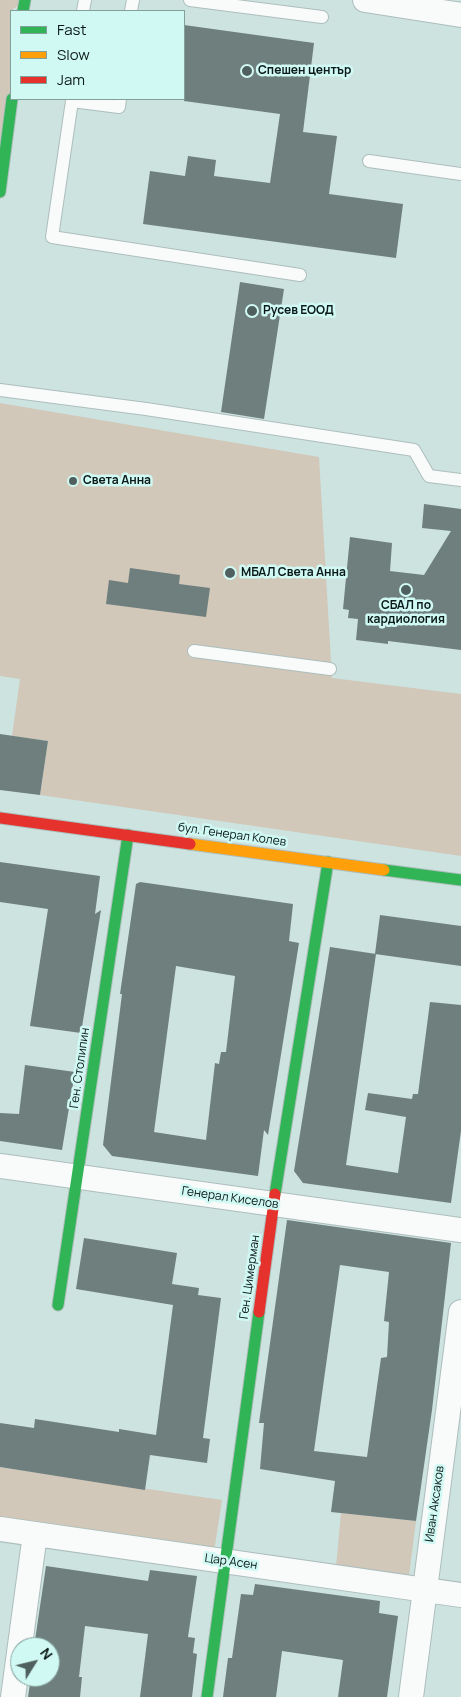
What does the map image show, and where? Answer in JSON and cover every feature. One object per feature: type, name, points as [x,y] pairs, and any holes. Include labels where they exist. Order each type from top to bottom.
[{"type":"street","points":[[365,0],[461,16]]},
{"type":"street","points":[[0,192],[12,100]]},
{"type":"street","name":"бул. Генерал Колев","points":[[0,818],[461,880]]},
{"type":"street","name":"Ген. Столипин","points":[[58,1305],[128,835]]},
{"type":"street","name":"Ген. Цимерман","points":[[207,1697],[273,1204],[328,862]]},
{"type":"street","name":"Генерал Киселов","points":[[0,1166],[461,1230]]},
{"type":"street","name":"Иван Аксаков","points":[[410,1697],[461,1312]]},
{"type":"street","name":"Цар Асен","points":[[0,1529],[461,1595]]},
{"type":"street","points":[[13,1697],[35,1534]]},
{"type":"lane","points":[[190,0],[322,17]]},
{"type":"lane","points":[[120,100],[119,107],[72,100],[52,238],[300,275]]},
{"type":"lane","points":[[369,161],[461,174]]},
{"type":"lane","points":[[0,390],[146,409],[414,450],[429,476],[461,480]]},
{"type":"lane","points":[[194,651],[330,669]]},
{"type":"shaded area","points":[[0,0],[25,0],[10,10],[11,100],[0,187]]},
{"type":"shaded area","points":[[0,403],[319,457],[332,678],[461,694],[461,856],[40,795],[48,741],[12,736],[20,679],[0,676]]},
{"type":"shaded area","points":[[0,1467],[222,1500],[214,1552],[0,1521]]},
{"type":"shaded area","points":[[341,1513],[416,1521],[409,1576],[336,1567]]},
{"type":"building","points":[[185,25],[314,43],[303,132],[337,136],[329,194],[403,204],[396,258],[143,224],[150,171],[185,176],[188,156],[216,160],[214,176],[270,183],[280,114],[184,101]]},
{"type":"building","points":[[240,282],[284,289],[264,419],[221,412]]},
{"type":"building","name":"СБАЛ по кардиология","points":[[424,504],[461,509],[461,650],[388,641],[388,644],[356,640],[358,619],[348,618],[349,610],[343,609],[350,537],[392,543],[390,571],[424,575],[451,531],[422,528]]},
{"type":"building","points":[[130,568],[180,575],[179,584],[210,588],[206,617],[106,604],[109,580],[128,583]]},
{"type":"building","points":[[0,734],[48,741],[40,795],[0,790]]},
{"type":"building","points":[[0,862],[100,876],[95,914],[101,910],[81,1033],[30,1026],[48,909],[0,902]]},
{"type":"building","points":[[140,882],[293,904],[289,941],[299,943],[268,1135],[264,1130],[258,1176],[112,1156],[103,1145],[122,994],[120,994],[136,884]],"holes":[[[176,966],[235,976],[226,1052],[221,1052],[219,1064],[215,1063],[206,1140],[154,1132]]]},
{"type":"building","points":[[380,915],[461,926],[461,966],[375,954]]},
{"type":"building","points":[[330,947],[376,954],[346,1165],[398,1173],[406,1117],[365,1110],[368,1093],[412,1099],[413,1094],[418,1094],[430,1002],[461,1005],[461,1131],[451,1203],[303,1183],[294,1171]]},
{"type":"building","points":[[25,1065],[75,1072],[62,1150],[0,1141],[0,1113],[19,1114]]},
{"type":"building","points":[[287,1220],[451,1243],[432,1410],[416,1521],[331,1512],[335,1481],[260,1469],[264,1423],[259,1423]],"holes":[[[340,1265],[389,1272],[384,1321],[389,1322],[387,1357],[381,1358],[367,1457],[314,1451]]]},
{"type":"building","points":[[84,1238],[177,1253],[172,1284],[199,1288],[198,1295],[221,1298],[203,1438],[210,1439],[207,1463],[150,1455],[145,1490],[0,1467],[0,1423],[34,1428],[35,1419],[119,1432],[119,1429],[156,1435],[173,1305],[76,1289]]},
{"type":"building","points":[[46,1566],[148,1581],[150,1570],[197,1576],[188,1637],[195,1638],[193,1653],[197,1654],[192,1697],[140,1697],[148,1634],[85,1626],[79,1677],[82,1677],[80,1697],[28,1697],[30,1687],[60,1687],[60,1637],[35,1637]]},
{"type":"building","points":[[255,1584],[380,1601],[379,1613],[398,1616],[387,1697],[338,1697],[343,1660],[282,1651],[276,1697],[223,1697],[228,1658],[232,1658],[241,1594],[253,1595]]},
{"type":"traffic: fast","points":[[23,10],[25,0]]},
{"type":"traffic: fast","points":[[0,192],[12,100]]},
{"type":"traffic: fast","points":[[58,1305],[128,835]]},
{"type":"traffic: fast","points":[[275,1194],[328,862]]},
{"type":"traffic: fast","points":[[384,870],[461,880]]},
{"type":"traffic: fast","points":[[207,1697],[259,1312]]},
{"type":"traffic: slow","points":[[190,844],[384,870]]},
{"type":"traffic: jam","points":[[0,818],[190,844]]},
{"type":"traffic: jam","points":[[259,1312],[275,1194]]},
{"type":"place","name":"Спешен център","points":[[247,71]]},
{"type":"place","name":"Русев ЕООД","points":[[252,311]]},
{"type":"place","name":"Света Анна","points":[[73,481]]},
{"type":"place","name":"МБАЛ Света Анна","points":[[230,573]]},
{"type":"place","name":"СБАЛ по кардиология","points":[[406,590]]}]
